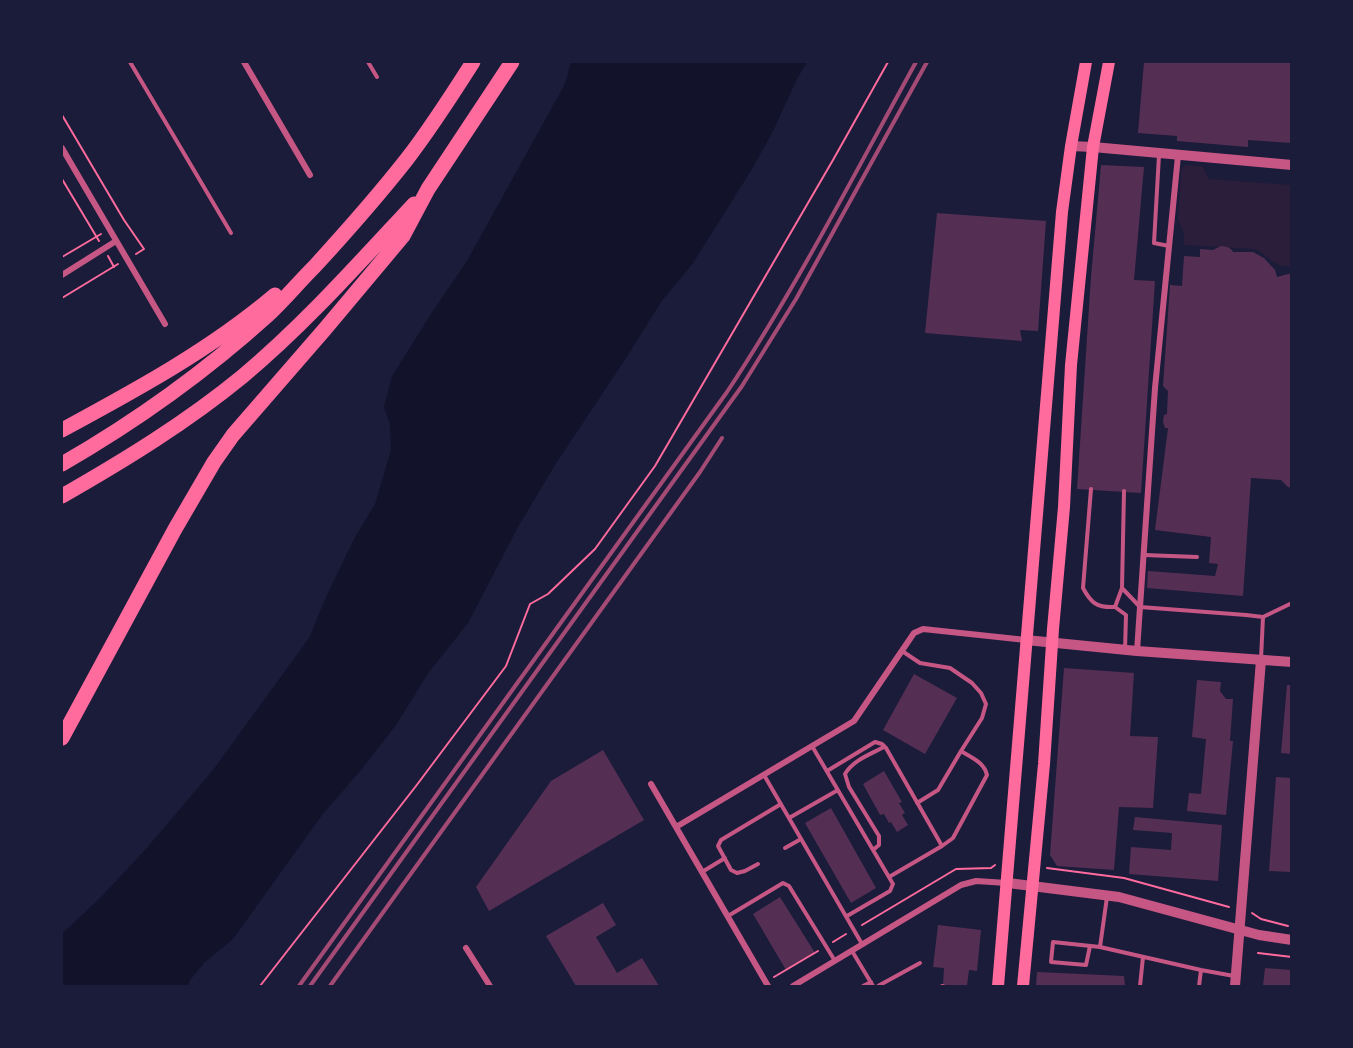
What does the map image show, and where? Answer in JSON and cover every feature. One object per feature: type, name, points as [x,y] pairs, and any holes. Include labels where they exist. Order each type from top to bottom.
[{"type":"highway","points":[[62,464],[166,397],[222,355],[269,314],[330,249],[408,158],[473,62]]},
{"type":"highway","points":[[492,90],[508,62]]},
{"type":"highway","points":[[62,738],[214,462],[239,428],[403,236],[428,189],[512,62]]},
{"type":"highway","points":[[62,496],[125,460],[243,376],[310,316],[428,189]]},
{"type":"highway","points":[[62,430],[157,378],[212,343],[247,319],[330,249]]},
{"type":"main road","points":[[998,987],[1062,212],[1086,62]]},
{"type":"main road","points":[[1023,987],[1044,764],[1064,507],[1071,365],[1093,147],[1109,62]]},
{"type":"street","points":[[244,62],[310,175]]},
{"type":"street","points":[[1071,146],[1292,165]]},
{"type":"street","points":[[62,148],[165,324]]},
{"type":"street","points":[[1137,651],[1155,388],[1178,156]]},
{"type":"street","points":[[62,275],[116,241]]},
{"type":"street","points":[[676,827],[854,721],[914,633],[923,629],[1125,650],[1292,662]]},
{"type":"street","points":[[1235,981],[1261,660]]},
{"type":"street","points":[[651,784],[768,987]]},
{"type":"street","points":[[793,987],[961,885],[976,881],[1119,897],[1238,930],[1292,940]]},
{"type":"street","points":[[466,948],[490,987]]},
{"type":"lane","points":[[130,62],[231,233]]},
{"type":"lane","points":[[368,62],[378,77]]},
{"type":"lane","points":[[1160,154],[1154,243],[1169,246]]},
{"type":"lane","points":[[1091,489],[1083,588],[1089,600],[1107,608],[1115,607],[1126,615],[1125,650]]},
{"type":"lane","points":[[1115,607],[1122,588],[1124,491]]},
{"type":"lane","points":[[1144,555],[1197,557]]},
{"type":"lane","points":[[1122,588],[1140,607],[1263,617],[1292,603]]},
{"type":"lane","points":[[1261,660],[1263,617]]},
{"type":"lane","points":[[902,651],[920,663],[950,668],[972,683],[981,693],[986,704],[982,718],[938,790],[917,802]]},
{"type":"lane","points":[[827,771],[875,742],[882,744],[942,846]]},
{"type":"lane","points":[[812,746],[893,884],[890,891],[847,916]]},
{"type":"lane","points":[[873,850],[879,846],[879,836],[849,787],[846,774],[848,768],[884,747]]},
{"type":"lane","points":[[889,877],[953,838],[987,775],[982,763],[961,751]]},
{"type":"lane","points":[[764,775],[863,944]]},
{"type":"lane","points":[[789,818],[838,790]]},
{"type":"lane","points":[[758,864],[737,873],[731,870],[718,846],[721,840],[781,804]]},
{"type":"lane","points":[[785,848],[801,838]]},
{"type":"lane","points":[[702,872],[725,858]]},
{"type":"lane","points":[[727,916],[783,883],[789,886],[835,961]]},
{"type":"lane","points":[[1100,947],[1107,895]]},
{"type":"lane","points":[[1090,946],[1086,965],[1051,962],[1053,942],[1100,947],[1201,970],[1235,981]]},
{"type":"lane","points":[[852,951],[872,984],[863,987]]},
{"type":"lane","points":[[1140,987],[1143,957]]},
{"type":"lane","points":[[879,987],[920,963]]},
{"type":"lane","points":[[1199,987],[1201,970]]},
{"type":"path","points":[[260,987],[506,666],[530,604],[548,594],[595,549],[655,466],[834,160],[888,62]]},
{"type":"path","points":[[62,115],[124,220],[144,249],[62,298]]},
{"type":"path","points":[[62,179],[114,267]]},
{"type":"path","points":[[62,257],[124,220]]},
{"type":"path","points":[[1258,953],[1292,957]]},
{"type":"shaded area","points":[[571,62],[807,62],[752,169],[693,263],[661,302],[555,465],[518,527],[468,623],[429,672],[396,725],[322,815],[233,939],[204,963],[188,986],[62,986],[62,933],[101,897],[146,849],[213,770],[309,638],[354,539],[375,504],[391,450],[390,424],[384,407],[392,376],[467,261],[565,84]]},
{"type":"shaded area","points":[[1185,165],[1202,166],[1209,179],[1291,185],[1291,266],[1279,265],[1254,249],[1184,245],[1184,234],[1178,219],[1181,173]]},
{"type":"building","points":[[1144,62],[1292,62],[1292,143],[1248,140],[1248,147],[1177,141],[1177,136],[1138,133]]},
{"type":"building","points":[[1101,165],[1144,167],[1134,280],[1155,281],[1141,493],[1077,489]]},
{"type":"building","points":[[937,213],[1046,221],[1038,331],[1020,330],[1022,341],[925,333]]},
{"type":"building","points":[[1221,246],[1228,247],[1233,252],[1253,252],[1264,258],[1275,270],[1277,277],[1292,273],[1292,488],[1281,480],[1251,478],[1243,596],[1147,588],[1148,571],[1215,576],[1218,564],[1209,563],[1211,537],[1155,530],[1168,428],[1165,428],[1163,422],[1164,415],[1167,414],[1168,391],[1163,386],[1170,285],[1182,286],[1184,256],[1200,257],[1200,249],[1213,250]]},
{"type":"building","points":[[1064,668],[1134,673],[1130,736],[1158,737],[1153,808],[1119,807],[1114,870],[1057,866],[1050,855]]},
{"type":"building","points":[[914,674],[957,698],[925,754],[883,730]]},
{"type":"building","points":[[1197,680],[1221,682],[1220,691],[1226,699],[1233,699],[1230,741],[1233,741],[1226,815],[1187,811],[1189,793],[1201,794],[1206,739],[1192,737]]},
{"type":"building","points":[[1287,685],[1292,685],[1292,754],[1281,753]]},
{"type":"building","points":[[603,750],[644,820],[489,911],[476,887],[551,781]]},
{"type":"building","points":[[884,771],[902,802],[899,803],[905,813],[902,815],[908,825],[897,832],[884,814],[880,815],[863,784]]},
{"type":"building","points":[[1276,777],[1292,778],[1292,872],[1269,871]]},
{"type":"building","points":[[831,808],[876,888],[851,903],[805,823]]},
{"type":"building","points":[[1135,817],[1222,825],[1218,881],[1129,874],[1131,847],[1171,850],[1172,833],[1133,830]]},
{"type":"building","points":[[780,897],[815,953],[786,970],[753,914]]},
{"type":"building","points":[[603,903],[616,925],[596,937],[617,973],[642,958],[659,986],[576,986],[546,936]]},
{"type":"building","points":[[938,925],[981,930],[977,971],[969,970],[967,986],[943,986],[944,968],[933,967]]},
{"type":"building","points":[[1265,968],[1292,970],[1292,986],[1263,986]]},
{"type":"building","points":[[1037,972],[1124,976],[1125,986],[1036,986]]},
{"type":"railway","points":[[299,986],[727,392],[801,270],[916,62]]},
{"type":"railway","points":[[310,986],[742,386],[796,299],[927,62]]},
{"type":"railway","points":[[330,986],[700,472],[722,438]]}]
